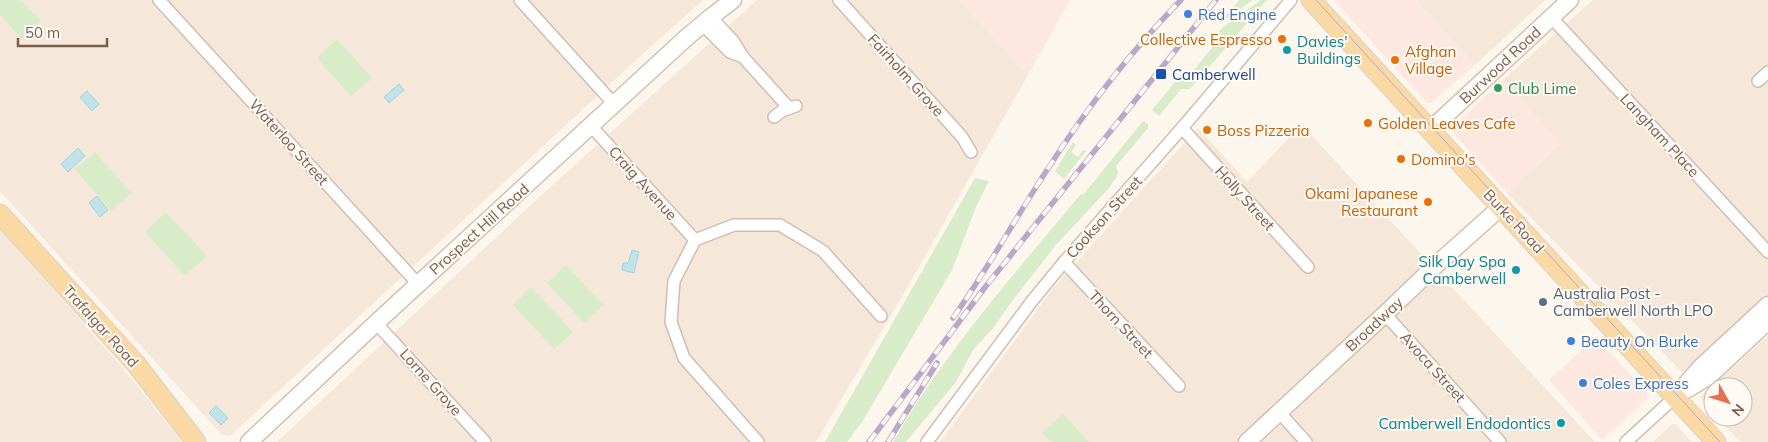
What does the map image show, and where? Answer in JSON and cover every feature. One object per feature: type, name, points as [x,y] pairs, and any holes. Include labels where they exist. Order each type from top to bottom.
[{"type":"main road","name":"Burke Road","points":[[1312,0],[1716,442]]},
{"type":"main road","name":"Trafalgar Road","points":[[0,214],[136,364],[196,442]]},
{"type":"street","name":"Waterloo Street","points":[[159,0],[418,284]]},
{"type":"street","points":[[520,0],[614,104]]},
{"type":"street","name":"Prospect Hill Road","points":[[249,442],[706,20],[725,0]]},
{"type":"street","name":"Prospect Hill Road","points":[[706,20],[733,0]]},
{"type":"street","name":"Fairholm Grove","points":[[839,0],[962,137],[972,152]]},
{"type":"street","name":"Cookson Street","points":[[927,442],[1032,300],[1291,0]]},
{"type":"street","name":"Burwood Road","points":[[1430,130],[1570,0]]},
{"type":"street","name":"Langham Place","points":[[1551,18],[1768,252]]},
{"type":"street","points":[[706,20],[735,44],[743,57],[793,107],[774,117]]},
{"type":"street","points":[[1758,81],[1768,72]]},
{"type":"street","name":"Craig Avenue","points":[[591,126],[694,240]]},
{"type":"street","name":"Holly Street","points":[[1182,128],[1308,267]]},
{"type":"street","name":"Broadway","points":[[1247,442],[1436,265],[1501,208]]},
{"type":"street","points":[[758,442],[684,358],[671,322],[674,281],[694,240],[734,224],[780,225],[823,251],[881,316]]},
{"type":"street","name":"Thorn Street","points":[[1064,262],[1179,386]]},
{"type":"street","points":[[1626,442],[1675,397],[1701,367],[1768,305]]},
{"type":"street","name":"Avoca Street","points":[[1385,314],[1500,442]]},
{"type":"street","points":[[1675,397],[1709,376],[1768,320]]},
{"type":"street","name":"Lorne Grove","points":[[376,323],[485,442]]},
{"type":"street","points":[[1279,412],[1306,442]]},
{"type":"shaded area","points":[[0,0],[703,0],[230,436],[222,435],[0,191]]},
{"type":"shaded area","points":[[757,0],[959,0],[1028,75],[903,295],[816,442],[277,442],[534,202]]},
{"type":"shaded area","points":[[959,0],[1070,0],[1028,75]]},
{"type":"shaded area","points":[[1334,0],[1416,0],[1475,65],[1431,103],[1427,103]]},
{"type":"shaded area","points":[[1416,0],[1545,0],[1475,65]]},
{"type":"shaded area","points":[[1593,0],[1768,0],[1768,298],[1686,376],[1507,193],[1560,144],[1503,80]]},
{"type":"shaded area","points":[[1503,80],[1560,144],[1507,193],[1450,129]]},
{"type":"shaded area","points":[[1300,126],[1303,126],[1595,442],[940,442],[1054,287],[1198,128],[1247,182]]},
{"type":"shaded area","points":[[0,229],[122,367],[182,442],[0,442]]},
{"type":"shaded area","points":[[1768,336],[1768,442],[1740,442],[1726,427],[1753,427],[1753,377],[1722,377]]},
{"type":"shaded area","name":"Coles Express","points":[[1596,337],[1647,393],[1647,399],[1602,440],[1549,380]]},
{"type":"shaded area","points":[[1672,424],[1675,424],[1692,442],[1653,442]]},
{"type":"green space","points":[[0,0],[21,0],[41,21],[22,39],[0,15]]},
{"type":"green space","points":[[1239,0],[1253,0],[1219,24]]},
{"type":"green space","points":[[1261,0],[1267,0],[1190,89],[1181,89],[1159,116],[1152,110],[1180,76],[1186,80],[1214,45],[1210,41],[1223,27]]},
{"type":"green space","points":[[337,39],[372,78],[351,96],[317,58]]},
{"type":"green space","points":[[1143,121],[1148,124],[1148,128],[1116,166],[1118,173],[1108,189],[1055,246],[994,327],[973,350],[956,382],[906,442],[893,442],[935,377],[981,314],[1081,194],[1083,195]]},
{"type":"green space","points":[[1073,142],[1076,145],[1071,152],[1078,157],[1083,150],[1086,151],[1064,179],[1055,171]]},
{"type":"green space","points":[[95,152],[131,193],[111,211],[75,169]]},
{"type":"green space","points":[[975,178],[989,181],[976,207],[952,270],[862,422],[847,442],[825,442]]},
{"type":"green space","points":[[166,212],[207,256],[185,276],[145,232]]},
{"type":"green space","points":[[566,265],[603,305],[584,323],[547,283]]},
{"type":"green space","points":[[531,287],[573,332],[554,349],[513,305]]},
{"type":"green space","points":[[1063,414],[1089,442],[1051,442],[1042,433]]},
{"type":"water","points":[[399,84],[404,90],[389,103],[384,97]]},
{"type":"water","points":[[87,91],[99,104],[92,111],[80,97]]},
{"type":"water","points":[[78,148],[85,156],[68,172],[61,164]]},
{"type":"water","points":[[97,196],[108,210],[100,217],[89,203]]},
{"type":"water","points":[[632,250],[639,252],[634,273],[622,270],[623,263],[628,263]]},
{"type":"water","points":[[216,406],[228,418],[221,425],[209,413]]},
{"type":"tram line","points":[[1316,0],[1720,442]]},
{"type":"railway","points":[[953,318],[978,282],[1077,125],[1127,60],[1181,0]]},
{"type":"railway","points":[[869,442],[986,286],[1216,0]]},
{"type":"railway","points":[[888,442],[937,363]]},
{"type":"place","name":"Red Engine","points":[[1188,14]]},
{"type":"place","name":"Collective Espresso","points":[[1282,39]]},
{"type":"place","name":"Davies' Buildings","points":[[1287,50]]},
{"type":"place","name":"Afghan Village","points":[[1395,60]]},
{"type":"place","name":"Camberwell","points":[[1161,74]]},
{"type":"place","name":"Club Lime","points":[[1498,88]]},
{"type":"place","name":"Golden Leaves Cafe","points":[[1368,123]]},
{"type":"place","name":"Boss Pizzeria","points":[[1207,130]]},
{"type":"place","name":"Domino's","points":[[1401,159]]},
{"type":"place","name":"Okami Japanese Restaurant","points":[[1428,202]]},
{"type":"place","name":"Silk Day Spa Camberwell","points":[[1516,270]]},
{"type":"place","name":"Australia Post - Camberwell North LPO","points":[[1543,302]]},
{"type":"place","name":"Beauty On Burke","points":[[1571,341]]},
{"type":"place","name":"Coles Express","points":[[1583,383]]},
{"type":"place","name":"Camberwell Endodontics","points":[[1561,423]]}]
